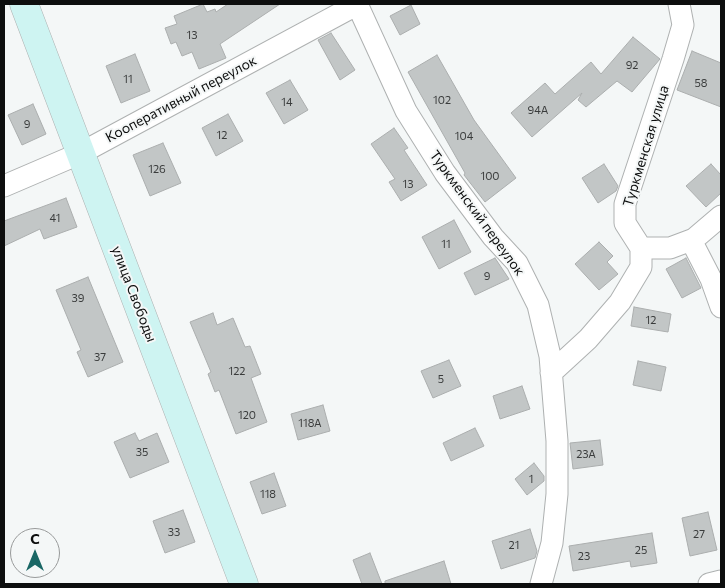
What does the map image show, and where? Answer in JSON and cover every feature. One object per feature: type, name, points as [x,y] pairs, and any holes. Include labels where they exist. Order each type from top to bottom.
[{"type":"street","name":"улица Свободы","points":[[24,4],[244,584]]},
{"type":"street","name":"Туркменская улица","points":[[641,248],[625,223],[625,204],[683,25],[680,4]]},
{"type":"street","name":"Кооперативный переулок","points":[[4,186],[81,153],[356,5]]},
{"type":"street","name":"Туркменский переулок","points":[[356,5],[406,111],[446,173],[494,237],[517,263],[541,313],[551,372],[557,441],[557,494],[552,543],[540,584]]},
{"type":"street","points":[[551,372],[588,339],[620,302],[641,267],[641,248],[670,248],[694,239],[721,216]]},
{"type":"street","points":[[694,239],[694,246],[711,279],[721,307]]},
{"type":"street","points":[[709,584],[721,581]]},
{"type":"building","points":[[203,4],[207,12],[215,9],[216,12],[228,4],[280,4],[220,44],[226,58],[199,69],[192,52],[182,56],[176,42],[171,44],[165,28],[177,24],[174,16]]},
{"type":"building","points":[[411,5],[420,24],[400,35],[390,16]]},
{"type":"building","points":[[331,33],[355,70],[340,80],[318,40]]},
{"type":"building","points":[[633,37],[660,59],[632,92],[617,81],[586,107],[578,100],[582,93],[532,137],[511,113],[545,83],[555,94],[591,62],[601,74]]},
{"type":"building","points":[[692,51],[721,63],[721,107],[677,90]]},
{"type":"building","points":[[135,54],[150,91],[121,103],[106,66]]},
{"type":"building","points":[[437,55],[474,120],[516,178],[485,202],[464,175],[465,173],[408,72]]},
{"type":"building","points":[[290,80],[308,110],[284,124],[266,93]]},
{"type":"building","points":[[33,104],[46,134],[22,145],[8,115]]},
{"type":"building","points":[[228,114],[243,141],[216,156],[202,128]]},
{"type":"building","points":[[394,128],[408,148],[404,150],[427,185],[401,201],[389,182],[395,179],[371,144]]},
{"type":"building","points":[[163,143],[181,183],[150,196],[133,155]]},
{"type":"building","points":[[604,164],[618,186],[616,191],[598,203],[582,178]]},
{"type":"building","points":[[711,164],[721,175],[721,193],[706,207],[686,186]]},
{"type":"building","points":[[66,198],[77,227],[44,239],[40,229],[4,246],[4,221]]},
{"type":"building","points":[[454,220],[471,252],[439,269],[422,237]]},
{"type":"building","points":[[599,242],[613,256],[607,262],[618,274],[599,290],[575,264]]},
{"type":"building","points":[[495,258],[509,279],[475,295],[464,273]]},
{"type":"building","points":[[686,258],[701,288],[682,298],[666,269]]},
{"type":"building","points":[[88,277],[123,362],[88,377],[77,352],[81,350],[56,290]]},
{"type":"building","points":[[634,307],[671,314],[668,332],[631,326]]},
{"type":"building","points":[[213,313],[217,325],[233,318],[245,347],[250,346],[261,374],[251,378],[267,422],[236,434],[219,390],[215,392],[208,374],[211,372],[190,322]]},
{"type":"building","points":[[449,360],[461,386],[433,398],[421,371]]},
{"type":"building","points":[[638,361],[666,367],[661,391],[633,385]]},
{"type":"building","points":[[522,386],[530,409],[500,419],[493,396]]},
{"type":"building","points":[[323,405],[330,431],[298,440],[291,414]]},
{"type":"building","points":[[475,428],[484,446],[451,461],[443,443]]},
{"type":"building","points":[[135,433],[139,441],[157,433],[169,462],[130,478],[114,442]]},
{"type":"building","points":[[600,440],[603,465],[573,469],[570,443]]},
{"type":"building","points":[[534,463],[544,476],[544,481],[527,495],[515,479]]},
{"type":"building","points":[[274,473],[286,506],[262,514],[250,482]]},
{"type":"building","points":[[183,510],[195,542],[165,553],[153,521]]},
{"type":"building","points":[[708,512],[717,550],[690,556],[682,518]]},
{"type":"building","points":[[530,529],[537,551],[535,558],[501,569],[492,541]]},
{"type":"building","points":[[652,533],[657,563],[631,567],[630,561],[573,571],[569,546]]},
{"type":"building","points":[[370,553],[382,584],[362,584],[353,560]]},
{"type":"building","points":[[444,561],[451,584],[385,584],[385,581]]}]
